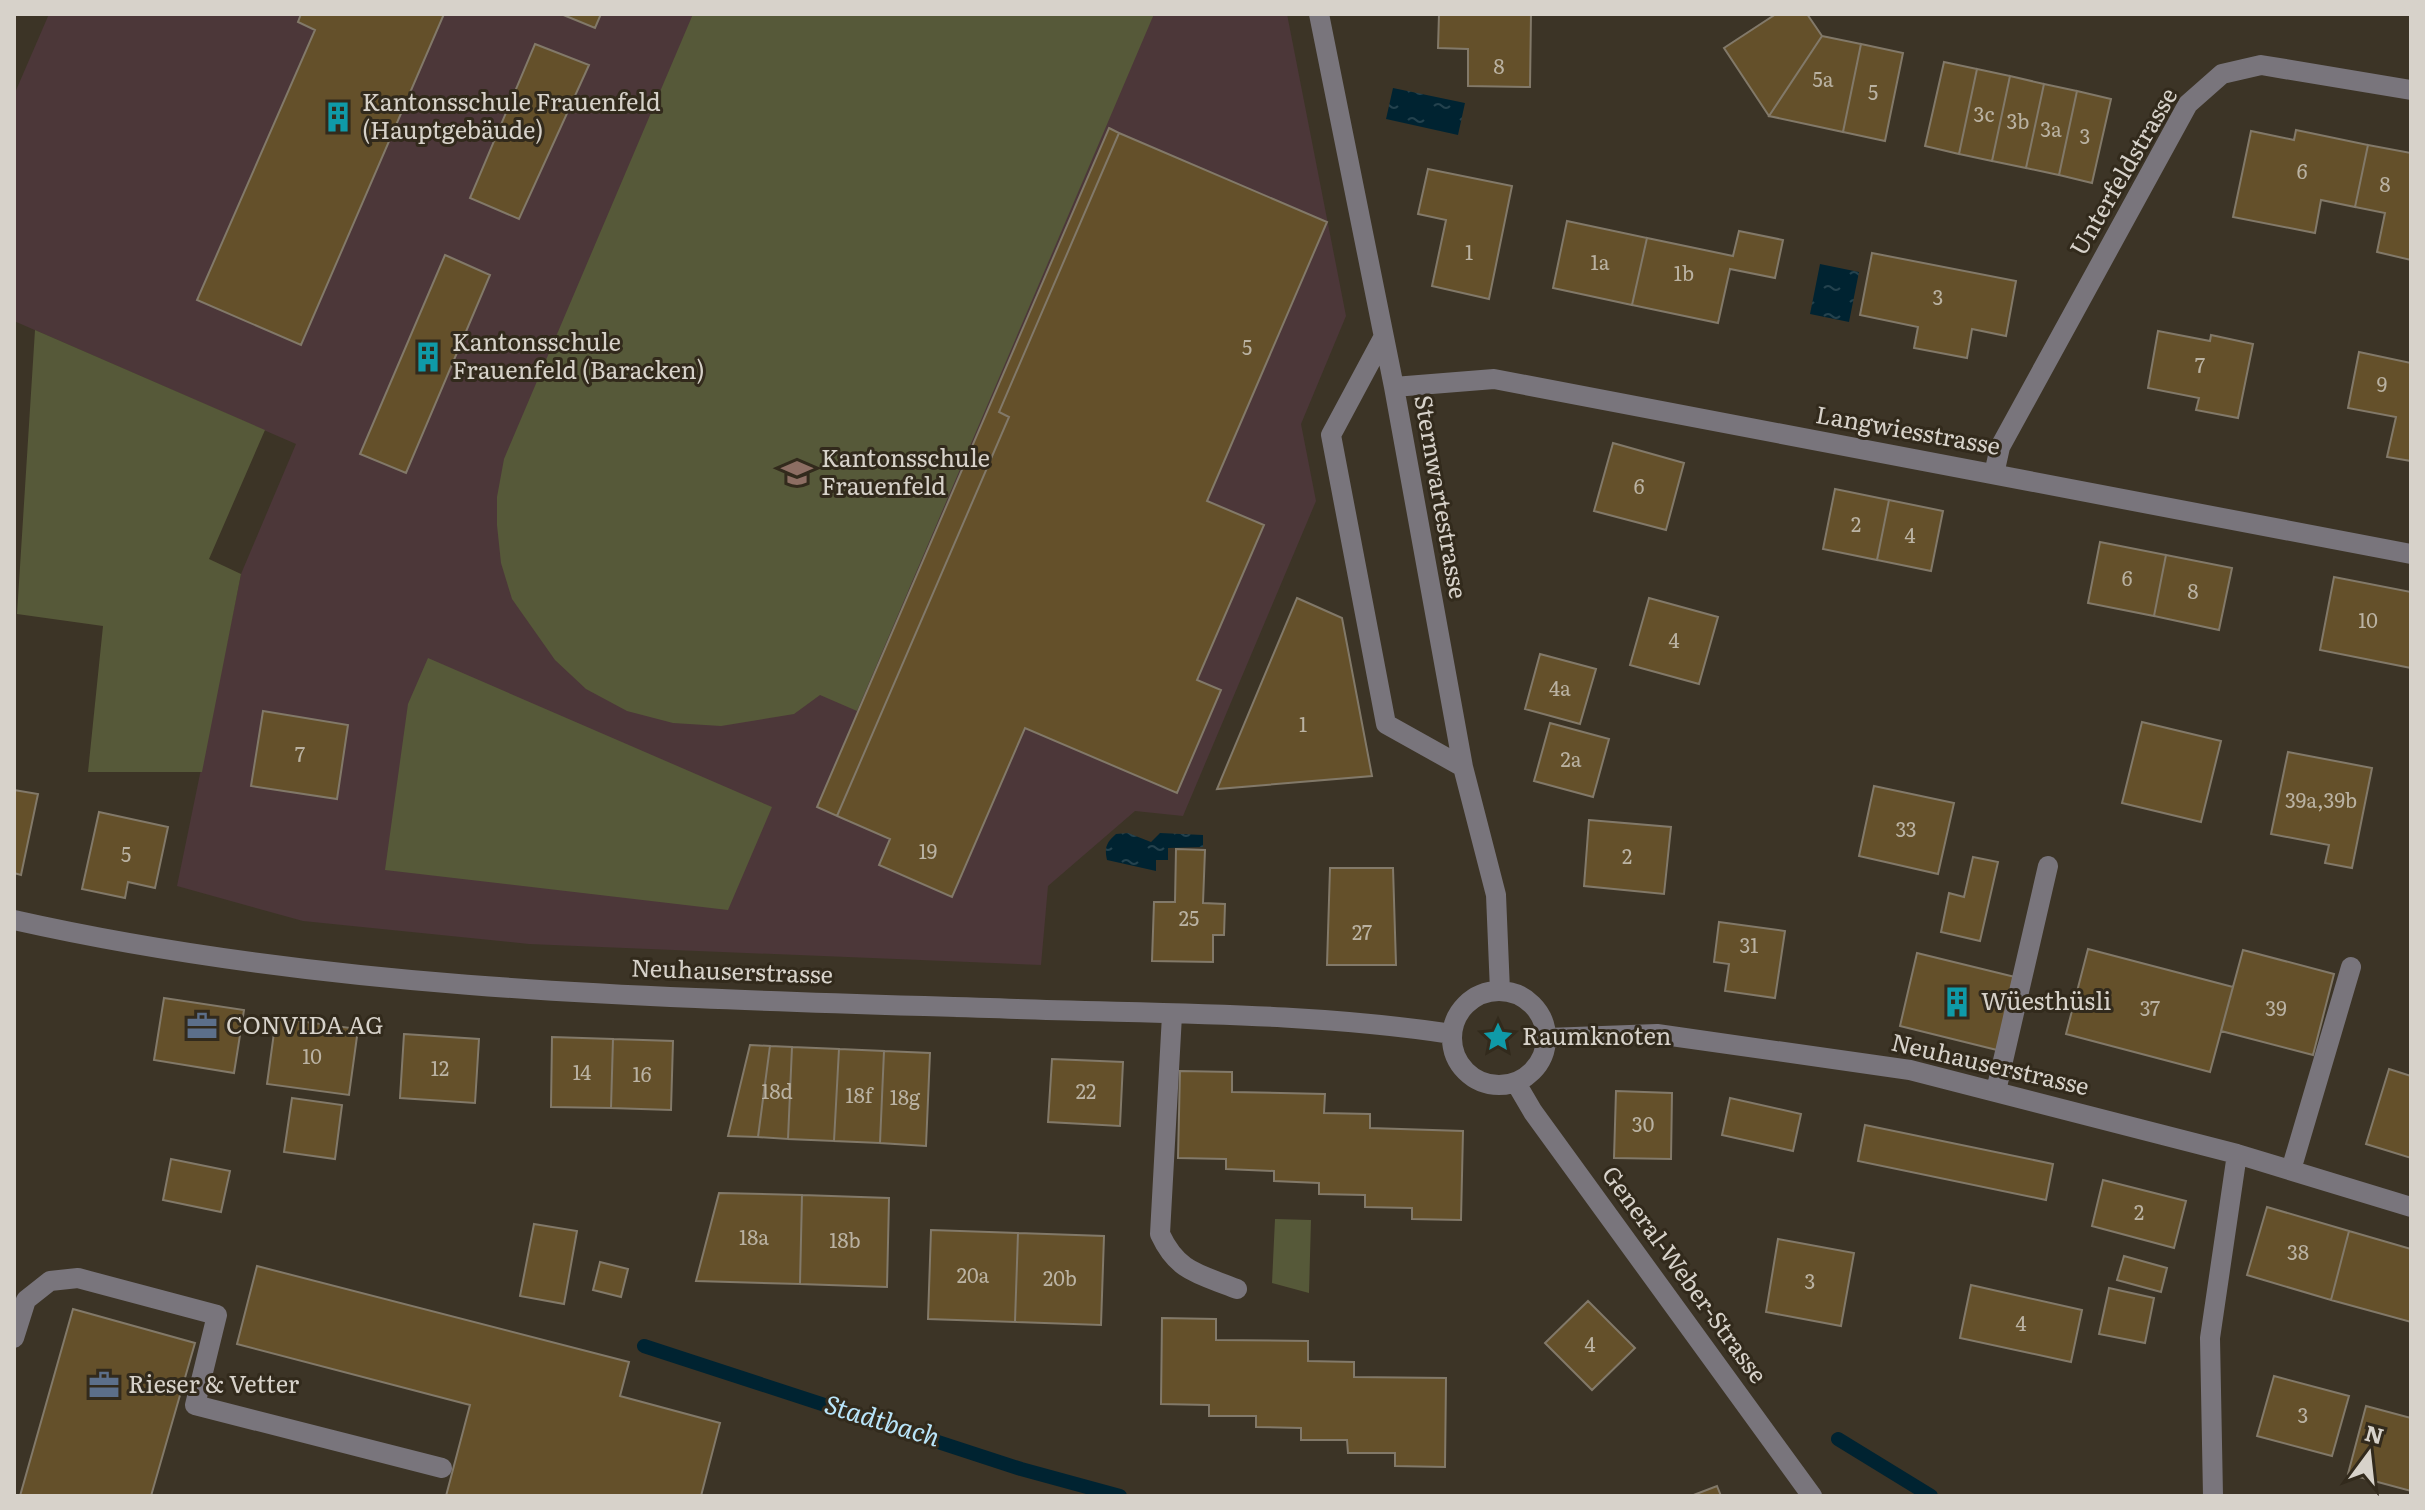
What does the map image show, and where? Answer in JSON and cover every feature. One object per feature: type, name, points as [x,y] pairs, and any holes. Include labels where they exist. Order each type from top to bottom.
[{"type":"street","name":"Sternwartestrasse","points":[[1319,14],[1394,387],[1463,767],[1496,895],[1500,991]]},
{"type":"street","name":"Unterfeldstrasse","points":[[1994,474],[2000,447],[2188,104],[2222,74],[2261,65],[2411,90]]},
{"type":"street","points":[[1383,338],[1331,435],[1386,724],[1463,767]]},
{"type":"street","name":"Langwiesstrasse","points":[[1394,387],[1494,379],[2411,554]]},
{"type":"street","points":[[1996,1091],[2048,866]]},
{"type":"street","name":"Neuhauserstrasse","points":[[14,920],[92,938],[374,979],[716,999],[1318,1021],[1452,1034]]},
{"type":"street","points":[[2291,1170],[2351,967]]},
{"type":"street","points":[[1500,991],[1518,995],[1533,1005],[1543,1019],[1547,1038],[1539,1065],[1516,1083],[1500,1086],[1470,1076],[1452,1050],[1452,1034],[1456,1016],[1467,1002],[1483,993],[1500,991]]},
{"type":"street","points":[[1172,1015],[1160,1234],[1171,1257],[1237,1289]]},
{"type":"street","name":"Neuhauserstrasse","points":[[1547,1038],[1657,1034],[1910,1070],[2237,1154],[2411,1207]]},
{"type":"street","name":"General-Weber-Strasse","points":[[1516,1083],[1533,1112],[1812,1496]]},
{"type":"street","points":[[2213,1496],[2210,1338],[2237,1154]]},
{"type":"street","points":[[14,1338],[26,1300],[50,1281],[78,1278],[217,1315],[195,1405],[442,1468]]},
{"type":"shaded area","name":"Kantonsschule Frauenfeld","points":[[49,14],[1287,14],[1346,316],[1301,424],[1316,501],[1183,816],[1135,811],[1048,886],[1041,965],[529,944],[303,921],[177,886],[241,574],[296,444],[14,321],[14,95]]},
{"type":"green space","points":[[693,14],[1154,14],[857,711],[820,695],[794,714],[721,726],[673,723],[627,711],[586,689],[555,660],[512,599],[501,563],[497,497],[504,459]]},
{"type":"green space","points":[[35,330],[265,430],[209,559],[241,574],[202,772],[88,772],[103,626],[17,614]]},
{"type":"green space","points":[[428,658],[772,807],[728,910],[385,870],[408,704]]},
{"type":"green space","points":[[1275,1219],[1311,1220],[1309,1293],[1272,1283]]},
{"type":"water","points":[[1393,88],[1465,103],[1458,135],[1386,119]]},
{"type":"water","points":[[1820,264],[1859,272],[1849,322],[1810,314]]},
{"type":"water","points":[[1128,833],[1151,842],[1160,833],[1203,835],[1203,847],[1168,848],[1168,860],[1156,860],[1156,871],[1107,860],[1106,848],[1110,840],[1116,834]]},
{"type":"building","name":"Kantonsschule Frauenfeld (Hauptgebäude)","points":[[301,14],[444,14],[301,345],[197,300],[315,30],[298,22]]},
{"type":"building","points":[[561,14],[601,14],[595,28]]},
{"type":"building","points":[[1439,14],[1531,14],[1530,87],[1468,86],[1468,49],[1438,48]]},
{"type":"building","points":[[1776,14],[1807,14],[1822,36],[1769,116],[1724,48]]},
{"type":"building","points":[[1822,36],[1861,44],[1843,132],[1769,116]]},
{"type":"building","points":[[535,44],[589,65],[519,219],[470,198]]},
{"type":"building","points":[[1861,44],[1903,53],[1885,141],[1843,132]]},
{"type":"building","points":[[1944,62],[1977,69],[1959,154],[1925,146]]},
{"type":"building","points":[[1977,69],[2010,76],[1992,161],[1959,154]]},
{"type":"building","points":[[2010,76],[2044,84],[2026,168],[1992,161]]},
{"type":"building","points":[[2044,84],[2077,91],[2059,175],[2026,168]]},
{"type":"building","points":[[2077,91],[2111,99],[2092,183],[2059,175]]},
{"type":"building","points":[[1109,128],[1119,133],[999,412],[1009,417],[837,816],[817,807]]},
{"type":"building","points":[[2296,130],[2368,145],[2355,207],[2321,200],[2315,233],[2233,217],[2251,131],[2294,140]]},
{"type":"building","points":[[1119,133],[1327,222],[1207,501],[1264,525],[1197,680],[1221,690],[1177,793],[1025,728],[952,897],[879,865],[890,839],[837,816],[1009,417],[999,412]]},
{"type":"building","points":[[2368,145],[2411,153],[2411,260],[2377,252],[2385,213],[2355,207]]},
{"type":"building","points":[[1428,169],[1512,186],[1489,299],[1432,286],[1446,220],[1418,214]]},
{"type":"building","points":[[1567,221],[1647,238],[1632,305],[1553,288]]},
{"type":"building","points":[[1739,231],[1783,240],[1775,278],[1730,269],[1718,323],[1632,305],[1647,238],[1733,256]]},
{"type":"building","points":[[1872,253],[2016,281],[2006,336],[1972,329],[1967,358],[1914,348],[1918,327],[1860,315]]},
{"type":"building","name":"Kantonsschule Frauenfeld (Baracken)","points":[[445,255],[490,275],[406,473],[360,454]]},
{"type":"building","points":[[2158,331],[2210,341],[2211,335],[2253,344],[2238,418],[2196,410],[2199,398],[2148,388]]},
{"type":"building","points":[[2359,352],[2411,363],[2411,461],[2387,457],[2396,417],[2348,408]]},
{"type":"building","points":[[1613,443],[1684,463],[1666,530],[1594,511]]},
{"type":"building","points":[[1835,489],[1889,500],[1877,560],[1823,549]]},
{"type":"building","points":[[1889,500],[1943,511],[1931,571],[1877,560]]},
{"type":"building","points":[[2100,542],[2166,555],[2154,616],[2088,603]]},
{"type":"building","points":[[2166,555],[2232,568],[2219,630],[2154,616]]},
{"type":"building","points":[[2334,577],[2411,592],[2411,668],[2320,650]]},
{"type":"building","points":[[1297,598],[1342,618],[1372,776],[1217,789]]},
{"type":"building","points":[[1649,598],[1718,617],[1699,684],[1630,665]]},
{"type":"building","points":[[1540,654],[1596,669],[1580,724],[1525,709]]},
{"type":"building","points":[[263,711],[348,725],[337,799],[251,786]]},
{"type":"building","points":[[2142,722],[2221,741],[2201,822],[2122,803]]},
{"type":"building","points":[[1550,723],[1609,739],[1593,797],[1534,781]]},
{"type":"building","points":[[2288,752],[2372,768],[2352,868],[2325,863],[2329,845],[2271,834]]},
{"type":"building","points":[[1874,786],[1954,803],[1938,874],[1859,856]]},
{"type":"building","points":[[14,790],[38,794],[21,875],[14,873]]},
{"type":"building","points":[[99,812],[168,827],[155,888],[128,882],[125,898],[82,889]]},
{"type":"building","points":[[1589,820],[1671,827],[1664,894],[1584,886]]},
{"type":"building","points":[[1176,849],[1205,850],[1203,903],[1225,904],[1224,935],[1213,935],[1213,962],[1152,961],[1154,902],[1175,902]]},
{"type":"building","points":[[1973,857],[1998,862],[1980,941],[1941,932],[1949,893],[1964,897]]},
{"type":"building","points":[[1330,868],[1393,868],[1396,965],[1327,965]]},
{"type":"building","points":[[1719,922],[1785,931],[1775,998],[1725,991],[1729,964],[1714,962]]},
{"type":"building","points":[[2088,949],[2233,987],[2210,1072],[2066,1034]]},
{"type":"building","points":[[2243,950],[2334,974],[2313,1055],[2221,1031]]},
{"type":"building","name":"Wüesthüsli","points":[[1917,953],[2015,977],[1997,1050],[1900,1026]]},
{"type":"building","points":[[164,998],[244,1010],[234,1073],[154,1060]]},
{"type":"building","points":[[276,1018],[358,1029],[349,1095],[267,1084]]},
{"type":"building","points":[[404,1034],[479,1039],[475,1103],[400,1098]]},
{"type":"building","points":[[552,1037],[613,1039],[611,1108],[551,1107]]},
{"type":"building","points":[[613,1039],[673,1041],[671,1110],[611,1108]]},
{"type":"building","points":[[750,1045],[770,1046],[758,1137],[728,1136]]},
{"type":"building","points":[[770,1046],[792,1047],[788,1139],[758,1137]]},
{"type":"building","points":[[792,1047],[839,1049],[834,1141],[788,1139]]},
{"type":"building","points":[[839,1049],[884,1051],[880,1143],[834,1141]]},
{"type":"building","points":[[884,1051],[930,1053],[926,1146],[880,1143]]},
{"type":"building","points":[[1052,1059],[1123,1062],[1120,1126],[1048,1122]]},
{"type":"building","points":[[2389,1069],[2411,1076],[2411,1158],[2366,1144]]},
{"type":"building","points":[[1180,1071],[1232,1072],[1232,1092],[1325,1094],[1324,1113],[1370,1114],[1370,1128],[1463,1131],[1461,1220],[1412,1219],[1412,1208],[1365,1207],[1365,1195],[1319,1194],[1319,1183],[1274,1181],[1274,1171],[1226,1169],[1226,1159],[1178,1158]]},
{"type":"building","points":[[1616,1091],[1672,1093],[1671,1159],[1614,1158]]},
{"type":"building","points":[[292,1098],[342,1105],[335,1159],[284,1152]]},
{"type":"building","points":[[1730,1098],[1801,1114],[1793,1151],[1722,1135]]},
{"type":"building","points":[[1865,1125],[2053,1164],[2046,1200],[1858,1161]]},
{"type":"building","points":[[171,1159],[230,1171],[221,1212],[163,1200]]},
{"type":"building","points":[[2103,1180],[2186,1201],[2174,1248],[2092,1226]]},
{"type":"building","points":[[719,1193],[802,1195],[800,1284],[696,1281]]},
{"type":"building","points":[[802,1195],[889,1198],[887,1287],[800,1284]]},
{"type":"building","points":[[2267,1207],[2349,1231],[2331,1300],[2247,1275]]},
{"type":"building","points":[[534,1224],[577,1231],[564,1304],[520,1296]]},
{"type":"building","points":[[931,1230],[1018,1233],[1015,1322],[928,1319]]},
{"type":"building","points":[[2349,1231],[2411,1249],[2411,1322],[2331,1300]]},
{"type":"building","points":[[1018,1233],[1104,1236],[1101,1325],[1015,1322]]},
{"type":"building","points":[[1778,1239],[1854,1253],[1841,1326],[1766,1312]]},
{"type":"building","points":[[2124,1256],[2167,1268],[2161,1292],[2117,1280]]},
{"type":"building","points":[[600,1262],[628,1269],[621,1297],[593,1290]]},
{"type":"building","points":[[257,1266],[629,1362],[620,1396],[720,1423],[701,1496],[446,1496],[470,1405],[237,1344]]},
{"type":"building","points":[[1971,1285],[2082,1310],[2071,1362],[1960,1338]]},
{"type":"building","points":[[2109,1288],[2154,1298],[2145,1343],[2099,1334]]},
{"type":"building","points":[[1588,1301],[1635,1348],[1592,1390],[1545,1343]]},
{"type":"building","points":[[73,1309],[195,1343],[151,1496],[20,1496]]},
{"type":"building","points":[[1162,1318],[1216,1319],[1216,1340],[1308,1341],[1308,1361],[1354,1362],[1354,1377],[1446,1378],[1445,1467],[1395,1466],[1395,1453],[1348,1453],[1347,1440],[1301,1440],[1301,1428],[1256,1427],[1256,1416],[1209,1416],[1209,1405],[1161,1404]]},
{"type":"building","points":[[2274,1376],[2349,1396],[2332,1456],[2257,1436]]},
{"type":"building","points":[[2366,1406],[2411,1418],[2411,1491],[2348,1474]]},
{"type":"building","points":[[1717,1486],[1721,1496],[1691,1496]]},
{"type":"waterway","name":"Stadtbach","points":[[644,1346],[1021,1469],[1120,1496]]},
{"type":"waterway","name":"Stadtbach","points":[[1838,1439],[1931,1496]]},
{"type":"place","name":"Kantonsschule Frauenfeld (Hauptgebäude)","points":[[338,117]]},
{"type":"place","name":"Kantonsschule Frauenfeld (Baracken)","points":[[428,357]]},
{"type":"place","name":"Kantonsschule Frauenfeld","points":[[797,473]]},
{"type":"place","name":"Wüesthüsli","points":[[1957,1002]]},
{"type":"place","name":"CONVIDA AG","points":[[202,1026]]},
{"type":"place","name":"Raumknoten","points":[[1498,1037]]},
{"type":"place","name":"Rieser & Vetter","points":[[104,1385]]}]
